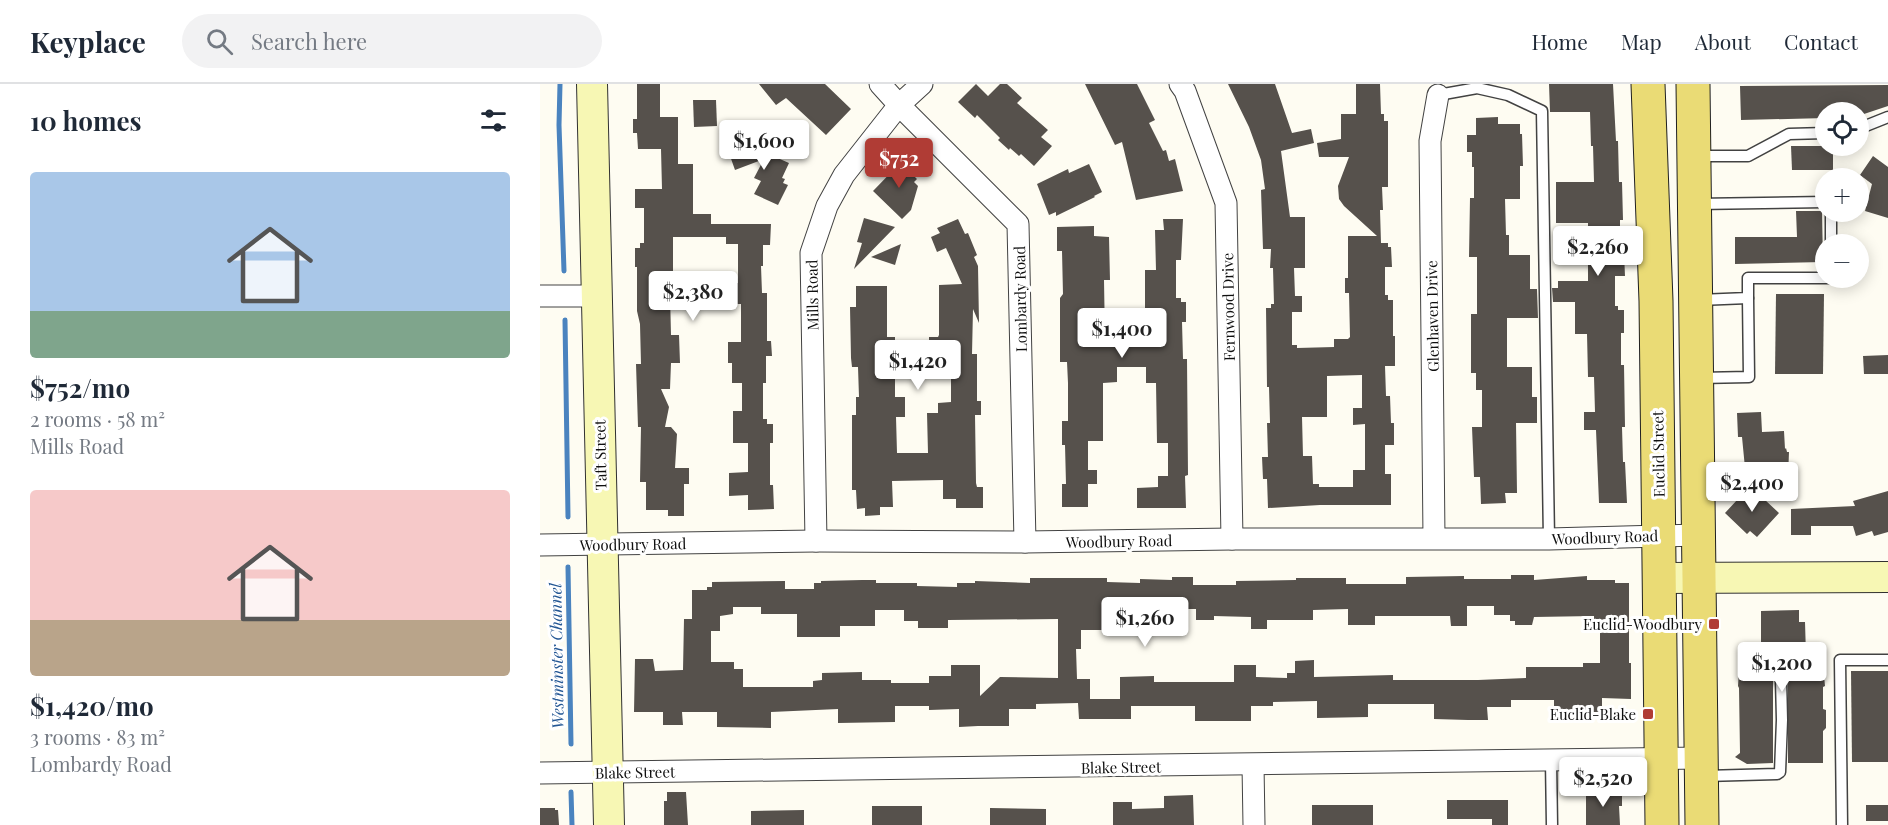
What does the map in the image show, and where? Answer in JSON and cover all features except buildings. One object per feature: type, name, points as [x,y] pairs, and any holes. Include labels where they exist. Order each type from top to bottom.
[{"type":"main road","name":"Euclid Street","points":[[1648,84],[1656,301],[1662,825]]},
{"type":"main road","points":[[1693,84],[1702,825]]},
{"type":"main road","points":[[1656,301],[1695,300]]},
{"type":"street","name":"Taft Street","points":[[592,84],[564,296],[591,545],[608,772],[609,825]]},
{"type":"street","name":"Lombardy Road","points":[[880,84],[1018,224],[1025,542]]},
{"type":"street","name":"Mills Road","points":[[816,541],[812,253],[827,206],[844,175],[899,105],[922,84]]},
{"type":"street","name":"Fernwood Drive","points":[[1180,84],[1185,91],[1226,203],[1232,539]]},
{"type":"street","name":"Glenhaven Drive","points":[[1434,538],[1430,141],[1438,95]]},
{"type":"street","name":"Woodbury Road","points":[[548,545],[816,541],[1549,539],[1698,534]]},
{"type":"street","points":[[1659,578],[1888,577]]},
{"type":"street","name":"Blake Street","points":[[547,773],[1661,759],[1702,767]]},
{"type":"street","points":[[1253,765],[1254,825]]},
{"type":"lane","points":[[1438,95],[1478,88],[1508,95],[1542,111],[1549,539]]},
{"type":"lane","points":[[1869,125],[1888,117]]},
{"type":"lane","points":[[1693,156],[1748,156],[1788,134],[1815,133]]},
{"type":"lane","points":[[1693,204],[1815,202]]},
{"type":"lane","points":[[1696,378],[1749,377],[1748,278],[1815,278]]},
{"type":"lane","points":[[1695,300],[1748,298]]},
{"type":"lane","points":[[1842,825],[1840,660],[1888,660]]},
{"type":"lane","points":[[1702,767],[1777,774],[1780,772],[1781,679]]},
{"type":"lane","points":[[1551,760],[1552,825]]},
{"type":"waterway","name":"Westminster Channel","points":[[560,84],[559,125],[564,271]]},
{"type":"waterway","name":"Westminster Channel","points":[[565,320],[568,517]]},
{"type":"waterway","name":"Westminster Channel","points":[[568,567],[571,744]]},
{"type":"waterway","name":"Westminster Channel","points":[[571,792],[572,825]]},
{"type":"place","name":"Euclid-Woodbury","points":[[1714,624]]},
{"type":"place","name":"Euclid-Blake","points":[[1648,714]]}]
